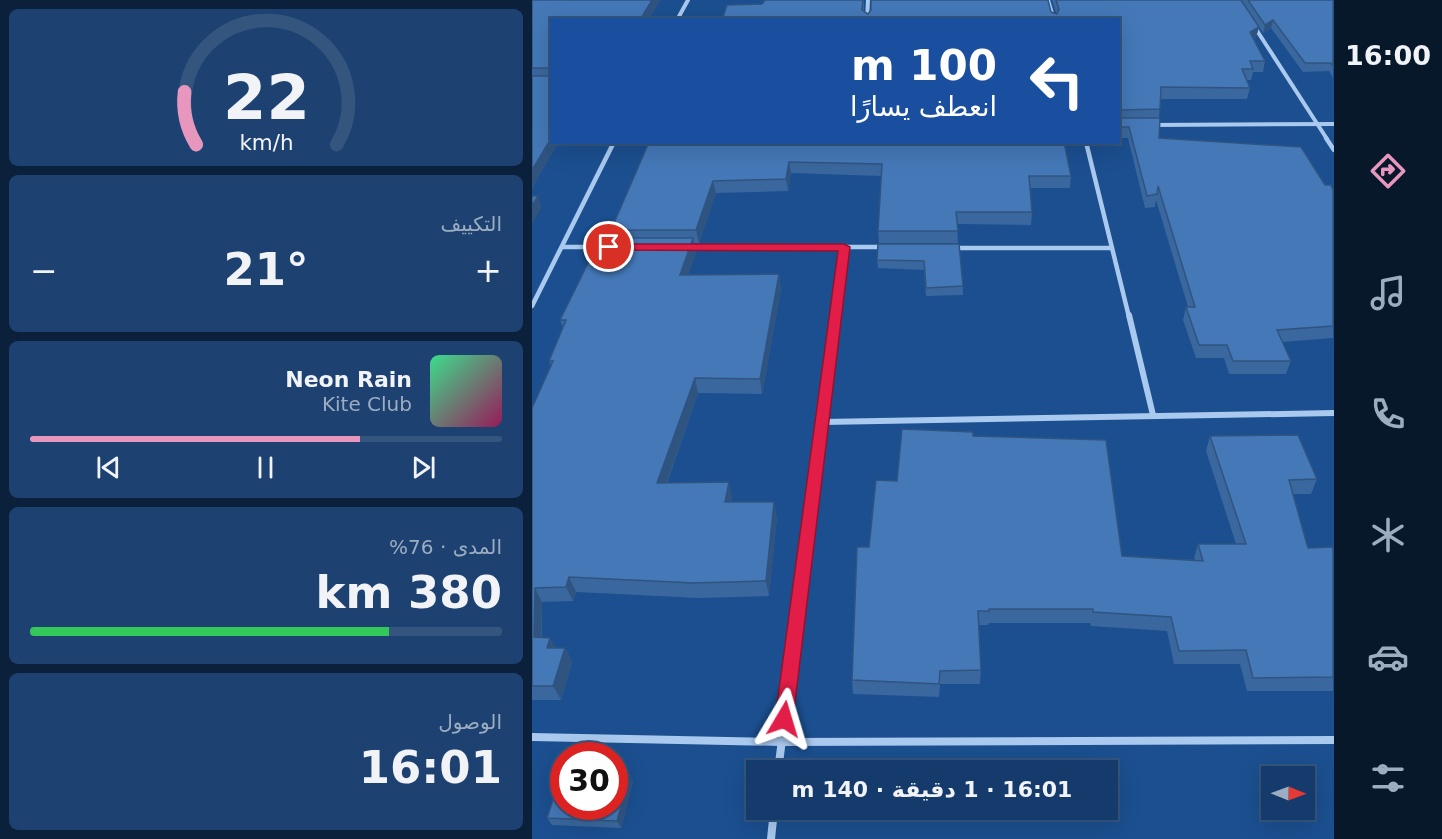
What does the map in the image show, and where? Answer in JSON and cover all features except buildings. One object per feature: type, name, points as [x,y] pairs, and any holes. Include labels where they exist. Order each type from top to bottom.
[{"type":"street","points":[[678,18],[688,0]]},
{"type":"street","points":[[867,18],[868,0]]},
{"type":"street","points":[[1048,0],[1053,18]]},
{"type":"street","points":[[1250,19],[1333,150]]},
{"type":"street","points":[[1142,125],[1333,124]]},
{"type":"street","points":[[532,306],[613,144]]},
{"type":"street","points":[[1086,144],[1153,415]]},
{"type":"street","points":[[562,247],[609,247]]},
{"type":"street","points":[[680,247],[891,248]]},
{"type":"street","points":[[779,760],[844,247]]},
{"type":"street","points":[[949,248],[1112,248]]},
{"type":"street","points":[[823,422],[1333,413]]},
{"type":"street","points":[[532,737],[781,742],[1333,740]]},
{"type":"street","points":[[771,839],[773,820]]},
{"type":"route","points":[[609,247],[844,247],[784,719]]}]
